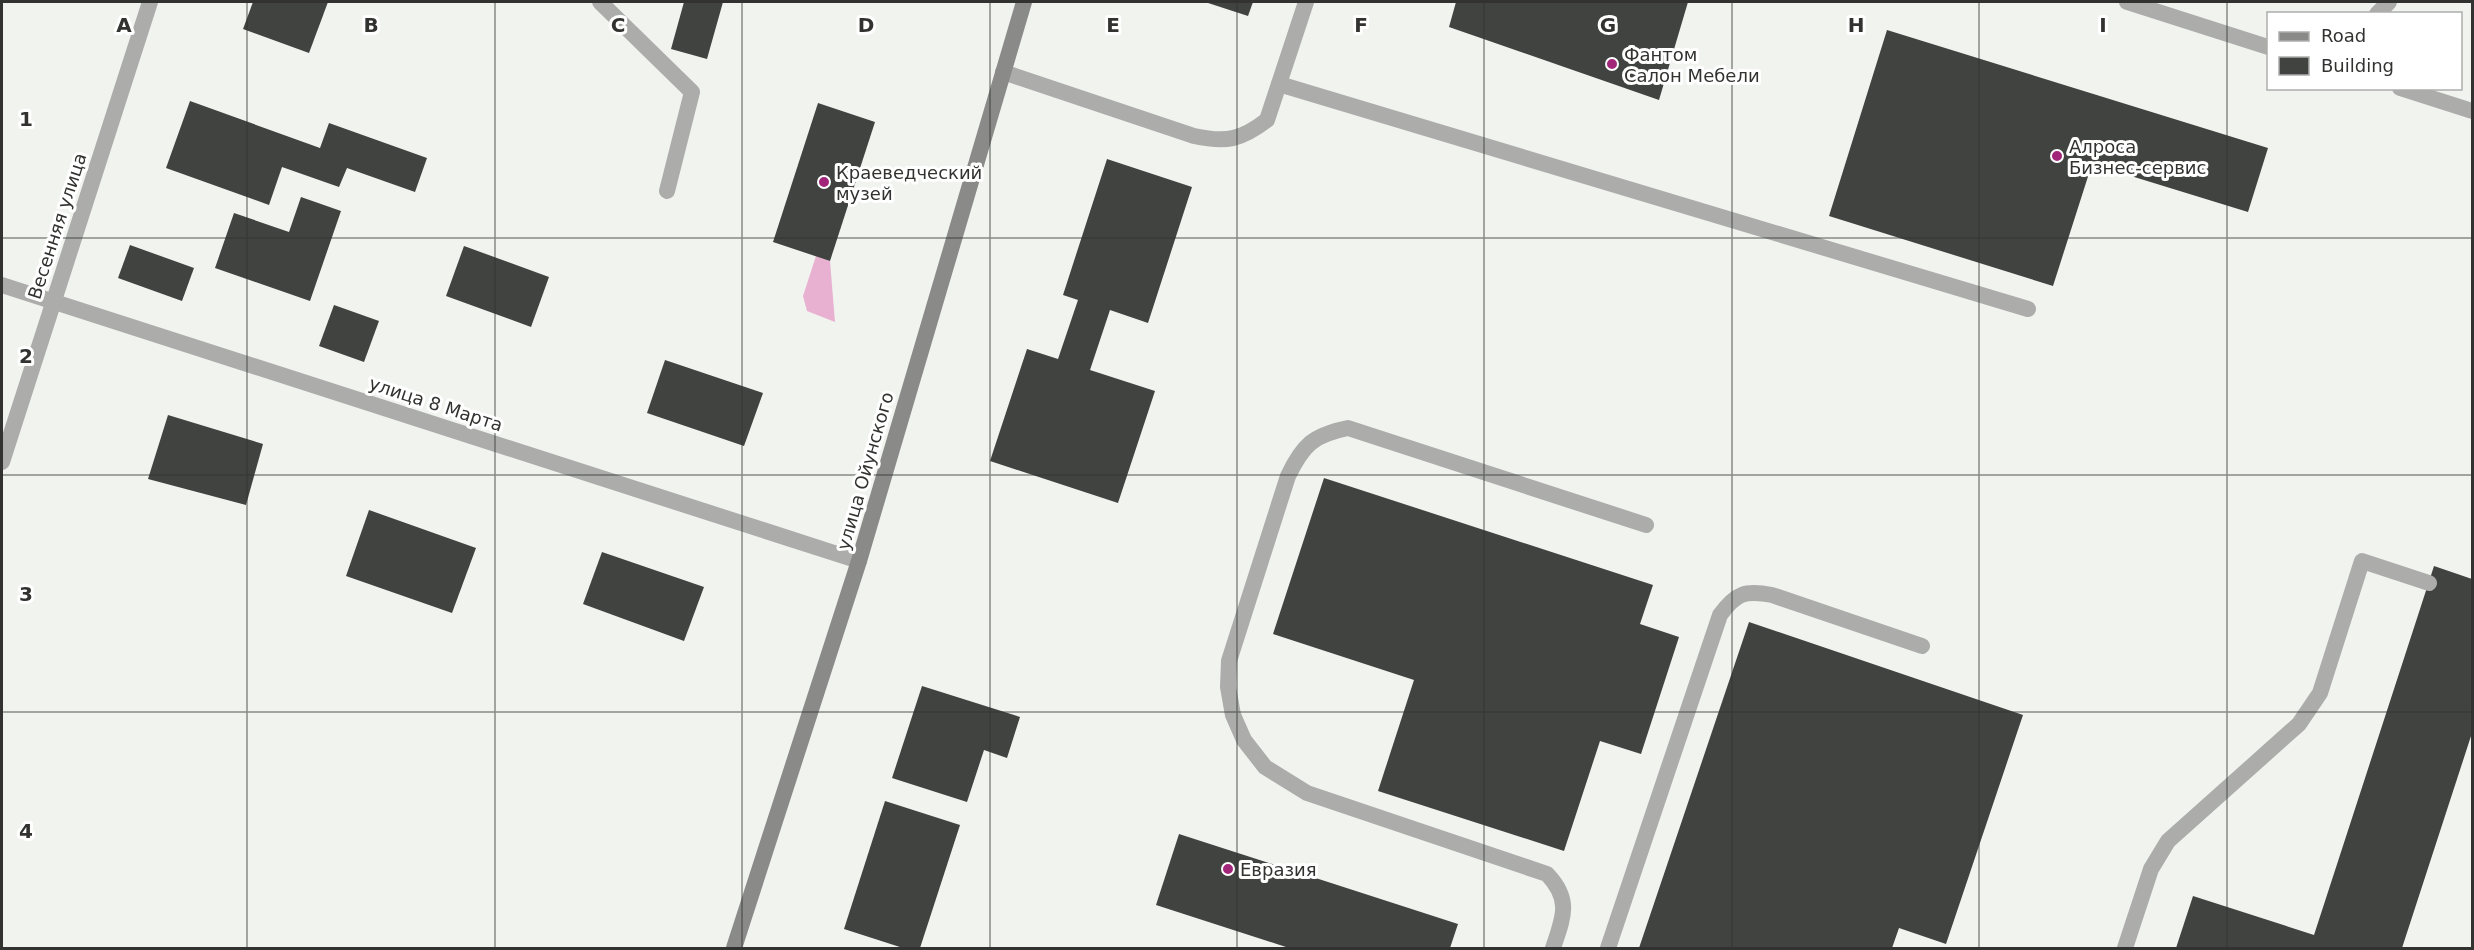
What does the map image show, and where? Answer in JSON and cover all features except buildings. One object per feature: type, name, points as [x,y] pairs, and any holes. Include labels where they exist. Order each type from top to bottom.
[{"type":"main road","name":"улица Ойунского","points":[[734,948],[859,561],[1024,2]]},
{"type":"street","name":"Весенняя улица","points":[[2,462],[150,2]]},
{"type":"street","points":[[600,2],[692,92],[667,191]]},
{"type":"street","points":[[1003,72],[1194,136],[1216,141],[1233,139],[1250,133],[1267,120],[1306,2]]},
{"type":"street","points":[[2127,2],[2267,46]]},
{"type":"street","points":[[1279,84],[2028,309]]},
{"type":"street","points":[[2406,90],[2472,111]]},
{"type":"street","name":"улица 8 Марта","points":[[2,285],[859,561]]},
{"type":"street","points":[[1553,948],[1563,916],[1563,899],[1558,886],[1547,874],[1307,793],[1265,767],[1244,740],[1233,715],[1228,687],[1229,661],[1288,476],[1299,454],[1313,440],[1329,432],[1348,429],[1646,525]]},
{"type":"street","points":[[2125,948],[2151,869],[2168,841],[2299,724],[2313,705],[2320,693],[2362,561],[2429,582]]},
{"type":"street","points":[[1608,948],[1720,615],[1730,601],[1742,594],[1755,591],[1922,645]]},
{"type":"shaded area","points":[[816,256],[830,261],[835,322],[807,311],[803,296]]},
{"type":"place","name":"Фантом Салон Мебели","points":[[1612,64]]},
{"type":"place","name":"Алроса Бизнес-сервис","points":[[2057,156]]},
{"type":"place","name":"Краеведческий музей","points":[[824,182]]},
{"type":"place","name":"Евразия","points":[[1228,869]]}]
